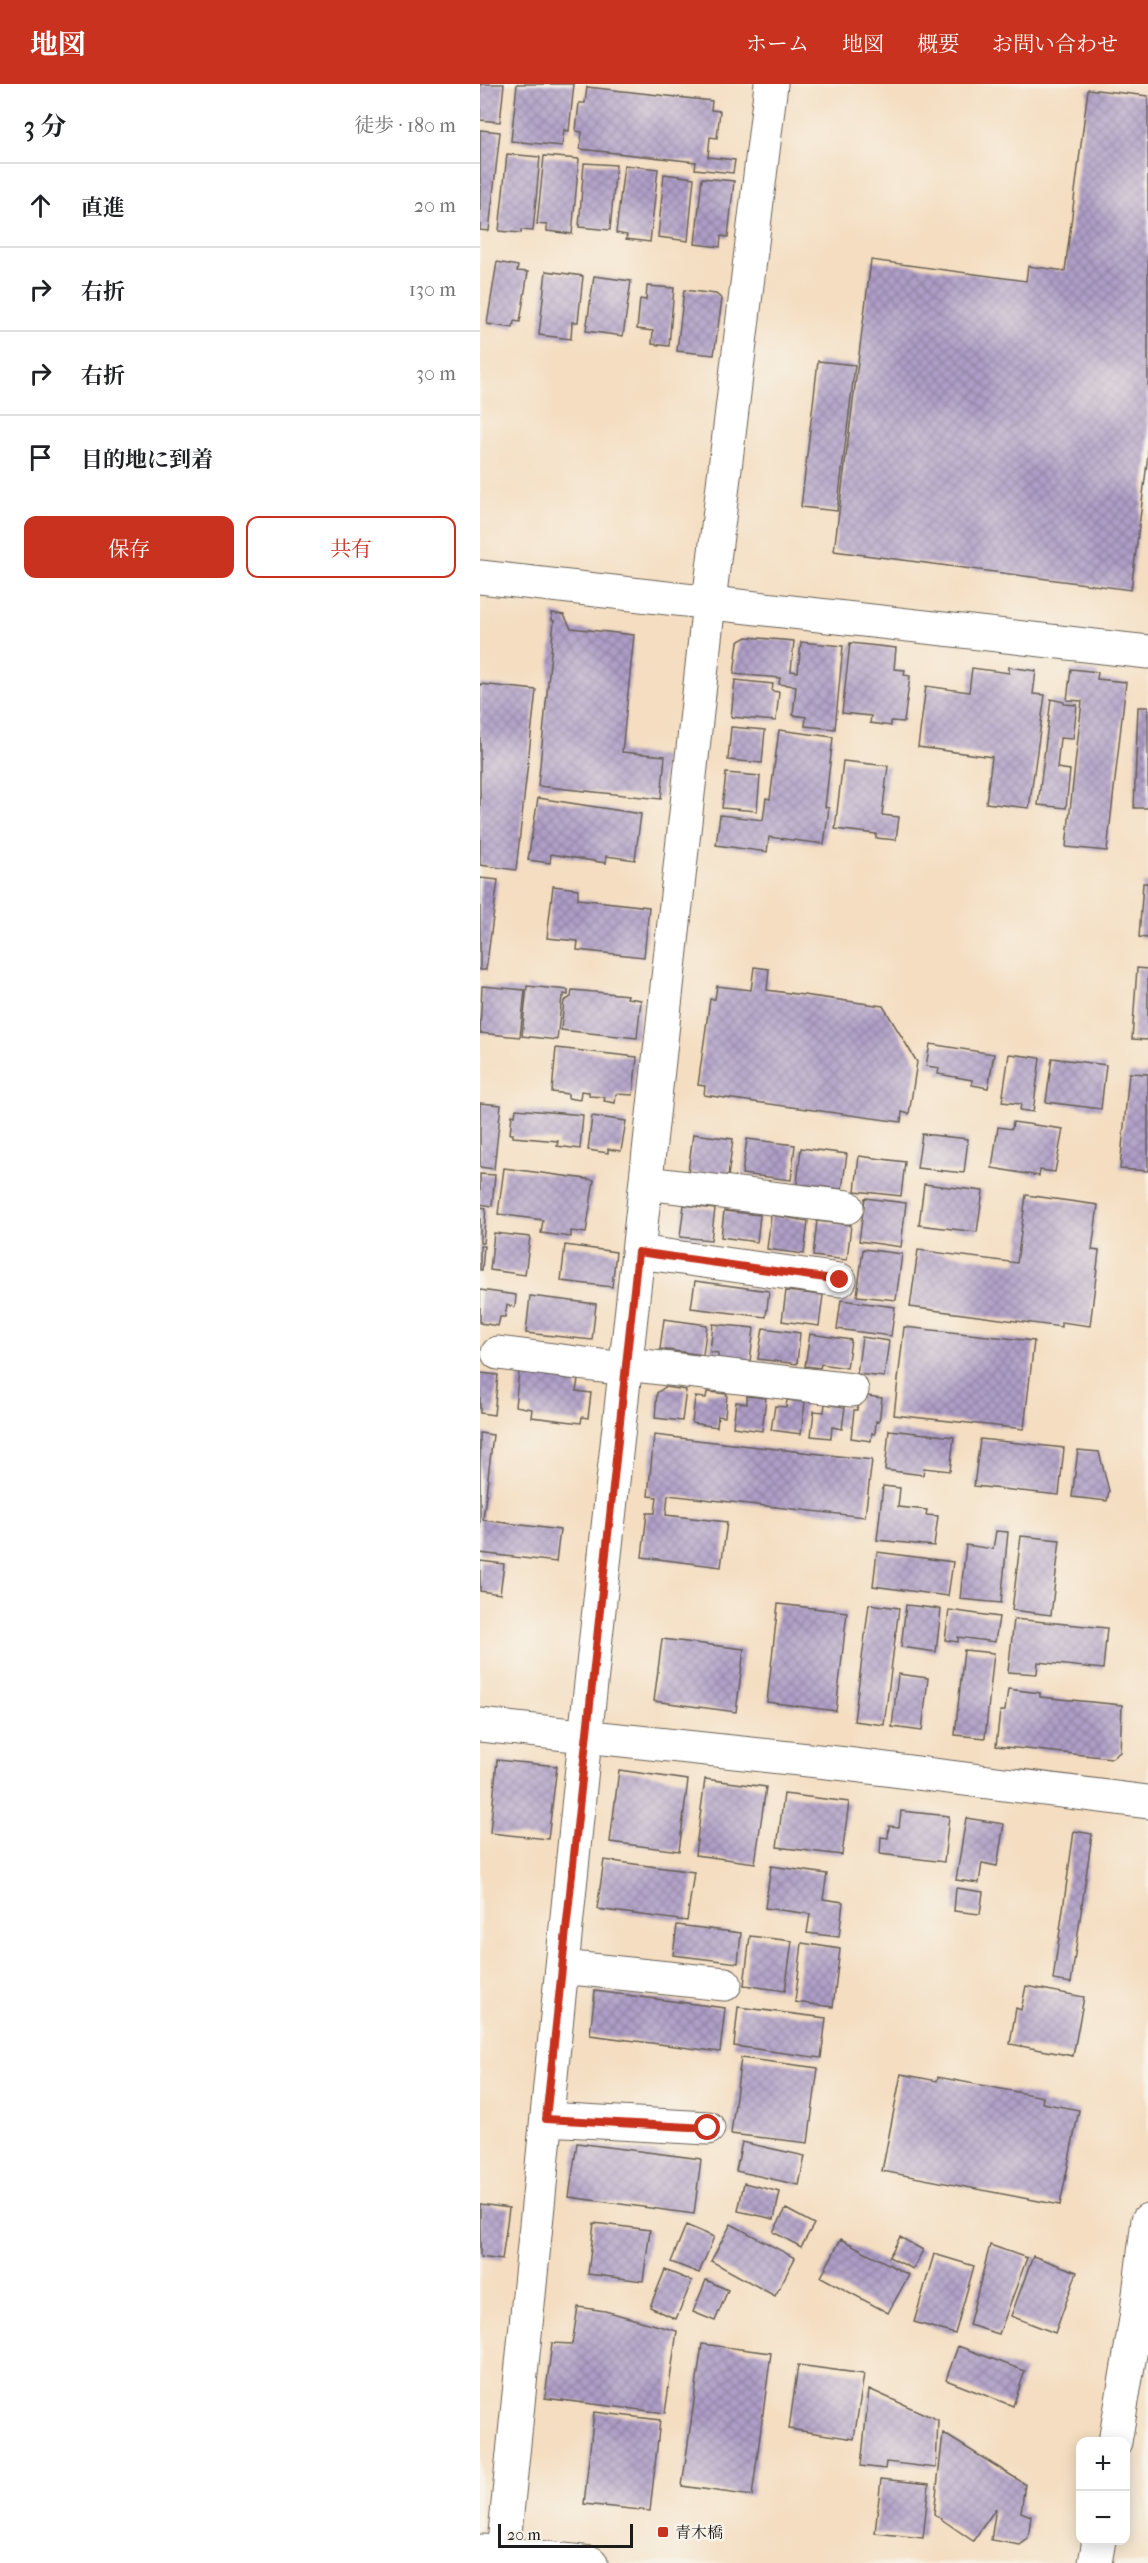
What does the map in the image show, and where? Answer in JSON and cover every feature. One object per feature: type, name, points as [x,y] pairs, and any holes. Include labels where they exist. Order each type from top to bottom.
[{"type":"street","points":[[591,2563],[495,2556],[546,2119],[585,1738],[709,602],[771,84]]},
{"type":"street","points":[[480,578],[1148,652]]},
{"type":"street","points":[[646,1183],[847,1207]]},
{"type":"street","points":[[638,1252],[840,1280]]},
{"type":"street","points":[[498,1353],[852,1390]]},
{"type":"street","points":[[480,1725],[585,1738],[846,1764],[1148,1802]]},
{"type":"street","points":[[562,1967],[724,1984]]},
{"type":"street","points":[[546,2119],[708,2128]]},
{"type":"street","points":[[1116,2437],[1136,2319],[1148,2220]]},
{"type":"street","points":[[1095,2563],[1098,2545]]},
{"type":"building","points":[[480,84],[504,84],[500,122],[480,120]]},
{"type":"building","points":[[517,84],[574,84],[569,131],[564,130],[562,146],[511,141]]},
{"type":"building","points":[[587,87],[712,101],[711,110],[720,111],[717,138],[710,137],[708,157],[735,160],[733,173],[695,169],[696,162],[580,149],[582,132],[576,131],[579,103],[585,103]]},
{"type":"building","points":[[1088,89],[1148,96],[1148,455],[1131,590],[834,551],[871,260],[1026,281],[1028,266],[1065,271]]},
{"type":"building","points":[[480,130],[500,132],[489,231],[480,230]]},
{"type":"building","points":[[507,154],[540,157],[533,231],[521,230],[521,233],[499,231]]},
{"type":"building","points":[[544,156],[579,159],[572,234],[547,231],[547,225],[537,224]]},
{"type":"building","points":[[584,163],[616,165],[610,230],[579,227]]},
{"type":"building","points":[[624,165],[658,169],[650,242],[626,239],[627,235],[616,233]]},
{"type":"building","points":[[664,174],[694,178],[688,241],[658,237]]},
{"type":"building","points":[[702,178],[734,181],[728,237],[721,236],[720,247],[695,244]]},
{"type":"building","points":[[497,262],[518,266],[517,271],[528,272],[520,322],[514,321],[513,328],[487,324]]},
{"type":"building","points":[[546,271],[583,276],[578,322],[572,322],[571,339],[539,335]]},
{"type":"building","points":[[594,276],[631,281],[623,336],[586,331]]},
{"type":"building","points":[[647,286],[674,288],[669,346],[652,344],[653,331],[637,329],[640,299],[646,300]]},
{"type":"building","points":[[684,290],[716,294],[722,299],[714,355],[677,351]]},
{"type":"building","points":[[818,361],[855,365],[837,511],[801,507]]},
{"type":"building","points":[[552,613],[564,615],[571,628],[634,635],[622,752],[665,756],[661,799],[538,786],[554,621]]},
{"type":"building","points":[[747,637],[794,641],[791,671],[798,672],[801,642],[843,646],[835,729],[805,726],[806,717],[793,715],[796,686],[779,684],[780,678],[734,674],[738,642]]},
{"type":"building","points":[[850,643],[896,648],[894,669],[905,670],[904,675],[910,676],[904,722],[891,721],[891,726],[870,723],[871,716],[842,713]]},
{"type":"building","points":[[1009,667],[1036,671],[1033,694],[1045,695],[1029,808],[986,803],[992,757],[918,747],[926,686],[969,692],[972,668],[1009,673]]},
{"type":"building","points":[[1071,669],[1098,672],[1097,679],[1126,682],[1107,851],[1066,847],[1082,701],[1067,700]]},
{"type":"building","points":[[735,680],[773,684],[772,691],[779,692],[776,721],[731,717]]},
{"type":"building","points":[[480,684],[536,690],[516,870],[480,865]]},
{"type":"building","points":[[1051,699],[1064,702],[1064,704],[1077,705],[1073,739],[1060,738],[1057,768],[1070,770],[1066,808],[1038,805]]},
{"type":"building","points":[[1138,707],[1148,707],[1148,808],[1134,808]]},
{"type":"building","points":[[731,727],[765,730],[762,763],[728,760]]},
{"type":"building","points":[[779,730],[833,737],[825,807],[829,808],[824,844],[769,837],[767,852],[716,845],[720,815],[763,820],[766,798],[770,799]]},
{"type":"building","points":[[843,761],[888,766],[882,815],[899,817],[896,840],[876,838],[876,834],[835,829]]},
{"type":"building","points":[[726,773],[760,776],[757,811],[722,808]]},
{"type":"building","points":[[538,798],[641,814],[635,860],[606,856],[606,863],[551,854],[550,863],[528,860]]},
{"type":"building","points":[[480,878],[498,880],[486,970],[480,970]]},
{"type":"building","points":[[1143,883],[1148,883],[1148,938],[1139,937]]},
{"type":"building","points":[[553,886],[578,889],[578,899],[649,907],[644,957],[577,950],[578,941],[547,938]]},
{"type":"building","points":[[754,967],[769,969],[767,990],[883,1006],[917,1062],[909,1114],[902,1112],[901,1122],[704,1095],[705,1086],[698,1085],[710,999],[715,999],[717,986],[751,990]]},
{"type":"building","points":[[1137,968],[1148,969],[1148,1040],[1132,1039]]},
{"type":"building","points":[[482,986],[525,990],[520,1037],[480,1033]]},
{"type":"building","points":[[527,986],[568,990],[568,995],[564,994],[562,997],[557,1040],[522,1036]]},
{"type":"building","points":[[572,990],[628,995],[627,998],[641,1000],[637,1038],[561,1030],[564,1001],[571,997]]},
{"type":"building","points":[[930,1044],[994,1054],[988,1088],[972,1085],[972,1080],[938,1074],[939,1068],[926,1066]]},
{"type":"building","points":[[556,1048],[637,1057],[633,1095],[616,1094],[615,1103],[604,1101],[605,1097],[589,1096],[589,1092],[581,1091],[580,1100],[568,1098],[568,1094],[552,1092]]},
{"type":"building","points":[[1009,1054],[1040,1058],[1033,1112],[1020,1110],[1021,1104],[1002,1102]]},
{"type":"building","points":[[1052,1058],[1106,1065],[1101,1109],[1046,1102]]},
{"type":"building","points":[[1129,1073],[1148,1074],[1148,1171],[1120,1169]]},
{"type":"building","points":[[480,1103],[501,1105],[494,1169],[480,1167]]},
{"type":"building","points":[[516,1109],[583,1115],[580,1149],[557,1146],[558,1141],[513,1137],[513,1134],[510,1134],[512,1115],[515,1116]]},
{"type":"building","points":[[592,1116],[626,1121],[621,1151],[608,1149],[608,1153],[588,1150]]},
{"type":"building","points":[[1013,1122],[1063,1129],[1055,1172],[1040,1170],[1039,1176],[992,1168],[998,1127],[1012,1129]]},
{"type":"building","points":[[693,1134],[733,1139],[728,1177],[688,1172]]},
{"type":"building","points":[[922,1134],[968,1139],[964,1173],[917,1168]]},
{"type":"building","points":[[747,1139],[795,1145],[791,1180],[742,1174]]},
{"type":"building","points":[[801,1148],[847,1154],[842,1189],[797,1184]]},
{"type":"building","points":[[859,1156],[905,1162],[901,1196],[855,1191]]},
{"type":"building","points":[[504,1168],[594,1180],[586,1233],[571,1231],[571,1237],[541,1233],[543,1220],[498,1214]]},
{"type":"building","points":[[480,1174],[495,1175],[492,1206],[480,1204]]},
{"type":"building","points":[[924,1184],[983,1191],[977,1232],[919,1225]]},
{"type":"building","points":[[1026,1195],[1098,1205],[1092,1250],[1099,1251],[1090,1326],[1061,1322],[1061,1327],[910,1307],[918,1250],[1017,1263]]},
{"type":"building","points":[[865,1198],[906,1203],[901,1247],[859,1241]]},
{"type":"building","points":[[684,1205],[715,1209],[711,1240],[680,1237]]},
{"type":"building","points":[[480,1207],[486,1208],[483,1243],[480,1243]]},
{"type":"building","points":[[724,1211],[760,1215],[757,1242],[721,1237]]},
{"type":"building","points":[[771,1215],[808,1221],[804,1254],[767,1249]]},
{"type":"building","points":[[817,1221],[851,1225],[847,1260],[813,1256]]},
{"type":"building","points":[[494,1233],[530,1237],[525,1275],[490,1270]]},
{"type":"building","points":[[565,1245],[616,1252],[612,1287],[561,1281]]},
{"type":"building","points":[[480,1246],[484,1246],[482,1270],[480,1270]]},
{"type":"building","points":[[863,1249],[902,1254],[896,1300],[857,1296]]},
{"type":"building","points":[[695,1281],[769,1291],[766,1317],[691,1308]]},
{"type":"building","points":[[480,1290],[516,1295],[515,1307],[507,1305],[505,1317],[500,1317],[498,1326],[480,1323]]},
{"type":"building","points":[[786,1291],[823,1295],[819,1326],[782,1321]]},
{"type":"building","points":[[530,1296],[596,1304],[592,1340],[526,1333]]},
{"type":"building","points":[[841,1300],[895,1307],[891,1336],[837,1329]]},
{"type":"building","points":[[664,1319],[707,1325],[703,1355],[660,1349]]},
{"type":"building","points":[[713,1324],[754,1328],[750,1362],[718,1358],[718,1353],[710,1352]]},
{"type":"building","points":[[904,1327],[1034,1341],[1024,1429],[894,1415]]},
{"type":"building","points":[[763,1328],[800,1333],[797,1364],[758,1359]]},
{"type":"building","points":[[810,1334],[851,1340],[847,1368],[821,1364],[820,1368],[805,1366]]},
{"type":"building","points":[[862,1337],[889,1341],[884,1377],[857,1374]]},
{"type":"building","points":[[519,1372],[578,1380],[576,1391],[591,1393],[588,1418],[582,1417],[581,1423],[531,1417],[532,1409],[515,1406]]},
{"type":"building","points":[[480,1373],[498,1375],[494,1415],[480,1413]]},
{"type":"building","points":[[665,1387],[686,1390],[682,1421],[655,1418],[657,1393]]},
{"type":"building","points":[[707,1392],[727,1394],[725,1417],[718,1416],[717,1427],[692,1423],[695,1397],[706,1398]]},
{"type":"building","points":[[859,1395],[882,1398],[879,1422],[876,1421],[875,1434],[872,1433],[871,1441],[851,1438],[854,1410],[857,1410]]},
{"type":"building","points":[[747,1396],[766,1398],[762,1431],[733,1427],[736,1402],[747,1404]]},
{"type":"building","points":[[787,1400],[805,1402],[801,1434],[771,1430],[775,1406],[786,1407]]},
{"type":"building","points":[[825,1404],[845,1407],[842,1429],[832,1427],[831,1438],[811,1436],[814,1411],[824,1412]]},
{"type":"building","points":[[889,1430],[954,1437],[950,1471],[924,1468],[923,1475],[885,1470]]},
{"type":"building","points":[[480,1433],[493,1435],[483,1520],[560,1530],[556,1562],[480,1553]]},
{"type":"building","points":[[654,1435],[872,1460],[865,1517],[668,1495],[666,1515],[727,1522],[721,1567],[642,1557],[647,1513],[655,1513],[657,1497],[648,1496]]},
{"type":"building","points":[[980,1439],[1064,1448],[1059,1495],[974,1486]]},
{"type":"building","points":[[1078,1450],[1099,1452],[1109,1491],[1107,1501],[1072,1497]]},
{"type":"building","points":[[883,1486],[900,1488],[898,1507],[927,1510],[926,1515],[938,1516],[934,1546],[877,1540]]},
{"type":"building","points":[[996,1531],[1008,1532],[1001,1603],[960,1599],[966,1545],[993,1549]]},
{"type":"building","points":[[1021,1536],[1060,1540],[1051,1615],[1012,1610]]},
{"type":"building","points":[[877,1552],[953,1562],[948,1596],[873,1586]]},
{"type":"building","points":[[480,1561],[504,1564],[500,1594],[480,1591]]},
{"type":"building","points":[[778,1604],[847,1612],[836,1711],[767,1702]]},
{"type":"building","points":[[869,1604],[899,1608],[884,1725],[854,1721]]},
{"type":"building","points":[[906,1605],[941,1609],[936,1652],[901,1647]]},
{"type":"building","points":[[949,1610],[999,1617],[995,1642],[958,1637],[958,1642],[945,1640]]},
{"type":"building","points":[[1014,1619],[1107,1628],[1103,1669],[1038,1662],[1037,1674],[1008,1672]]},
{"type":"building","points":[[662,1639],[744,1649],[736,1712],[654,1701]]},
{"type":"building","points":[[964,1650],[994,1653],[985,1738],[955,1735]]},
{"type":"building","points":[[898,1674],[928,1678],[922,1731],[892,1727]]},
{"type":"building","points":[[1008,1689],[1040,1693],[1040,1697],[1122,1705],[1120,1752],[1112,1758],[996,1746],[1000,1711],[1005,1711]]},
{"type":"building","points":[[497,1760],[557,1766],[548,1839],[490,1833]]},
{"type":"building","points":[[619,1770],[688,1780],[679,1851],[610,1842]]},
{"type":"building","points":[[705,1779],[766,1787],[755,1863],[695,1855]]},
{"type":"building","points":[[784,1794],[849,1802],[842,1855],[777,1847]]},
{"type":"building","points":[[901,1811],[949,1816],[944,1862],[880,1854],[881,1837],[888,1838],[889,1826],[899,1827]]},
{"type":"building","points":[[966,1818],[1004,1824],[997,1866],[982,1863],[979,1883],[956,1880]]},
{"type":"building","points":[[1074,1831],[1092,1834],[1071,1983],[1053,1980]]},
{"type":"building","points":[[604,1860],[694,1872],[687,1921],[597,1909]]},
{"type":"building","points":[[771,1866],[827,1874],[823,1899],[843,1902],[839,1937],[807,1933],[810,1914],[765,1908]]},
{"type":"building","points":[[956,1888],[983,1892],[980,1914],[954,1911]]},
{"type":"building","points":[[677,1925],[741,1933],[738,1963],[673,1955]]},
{"type":"building","points":[[750,1936],[792,1941],[785,1991],[744,1985]]},
{"type":"building","points":[[802,1943],[840,1949],[833,2007],[795,2002]]},
{"type":"building","points":[[1026,1986],[1084,1997],[1073,2056],[1010,2044],[1016,2008],[1021,2010]]},
{"type":"building","points":[[595,1991],[725,2008],[720,2052],[590,2035]]},
{"type":"building","points":[[738,2007],[826,2018],[821,2058],[734,2046]]},
{"type":"building","points":[[741,2058],[818,2068],[808,2143],[731,2134]]},
{"type":"building","points":[[901,2074],[937,2081],[938,2077],[1043,2097],[1042,2103],[1079,2110],[1060,2205],[882,2171]]},
{"type":"building","points":[[742,2142],[805,2156],[799,2185],[736,2171]]},
{"type":"building","points":[[577,2143],[701,2159],[694,2214],[569,2197]]},
{"type":"building","points":[[744,2183],[780,2192],[774,2219],[738,2211]]},
{"type":"building","points":[[480,2204],[509,2208],[502,2260],[480,2257]]},
{"type":"building","points":[[786,2209],[814,2224],[801,2247],[773,2232]]},
{"type":"building","points":[[594,2223],[650,2230],[643,2281],[588,2274]]},
{"type":"building","points":[[731,2224],[795,2258],[775,2296],[711,2261]]},
{"type":"building","points":[[686,2225],[714,2237],[699,2273],[671,2262]]},
{"type":"building","points":[[900,2237],[923,2250],[913,2269],[889,2257]]},
{"type":"building","points":[[841,2239],[909,2275],[888,2313],[821,2277]]},
{"type":"building","points":[[990,2245],[1027,2258],[999,2334],[969,2325]]},
{"type":"building","points":[[934,2254],[974,2266],[955,2334],[914,2322]]},
{"type":"building","points":[[1033,2256],[1077,2272],[1055,2333],[1011,2316]]},
{"type":"building","points":[[665,2270],[692,2281],[676,2319],[650,2307]]},
{"type":"building","points":[[706,2280],[728,2290],[715,2321],[693,2312]]},
{"type":"building","points":[[578,2307],[605,2311],[677,2331],[665,2413],[545,2398],[552,2343],[572,2344]]},
{"type":"building","points":[[702,2344],[771,2353],[752,2496],[682,2486]]},
{"type":"building","points":[[958,2346],[1025,2371],[1013,2406],[946,2380]]},
{"type":"building","points":[[798,2365],[864,2374],[854,2439],[789,2429]]},
{"type":"building","points":[[869,2389],[938,2420],[936,2468],[886,2462],[885,2469],[861,2466]]},
{"type":"building","points":[[594,2412],[660,2420],[650,2511],[584,2504]]},
{"type":"building","points":[[943,2433],[1025,2484],[1021,2512],[1031,2516],[1028,2539],[1020,2545],[991,2540],[996,2508],[973,2541],[934,2514]]},
{"type":"building","points":[[881,2479],[929,2484],[923,2538],[875,2533]]},
{"type":"place","name":"青木橋","points":[[663,2532]]},
{"type":"route","points":[[708,2128],[546,2119],[638,1252],[840,1280]]}]
